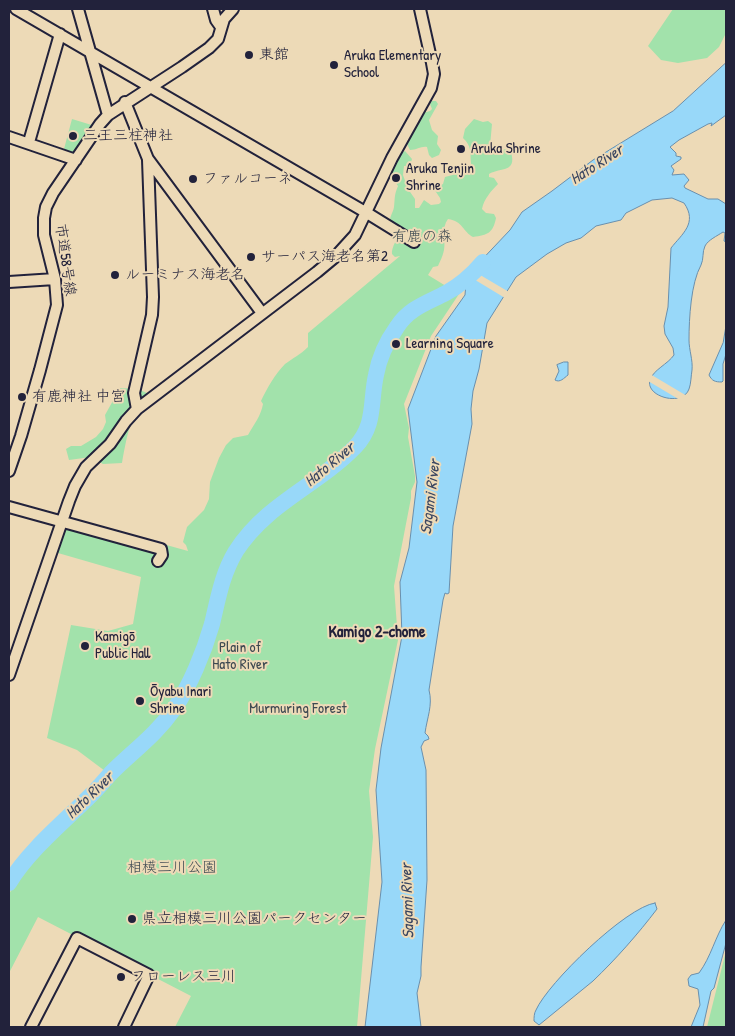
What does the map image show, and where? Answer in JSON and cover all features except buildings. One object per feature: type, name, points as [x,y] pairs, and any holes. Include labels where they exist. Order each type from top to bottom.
[{"type":"street","points":[[16,9],[414,242]]},
{"type":"street","points":[[78,9],[108,115]]},
{"type":"street","points":[[213,9],[216,20],[221,27]]},
{"type":"street","name":"市道58号線","points":[[9,471],[21,436],[55,316],[56,279],[45,241],[44,218],[46,207],[53,193],[108,115],[125,102],[182,68],[209,48],[218,39],[221,27],[228,13],[233,9]]},
{"type":"street","points":[[9,676],[75,486],[86,467],[110,444],[137,409],[335,257],[355,235],[392,158],[431,88],[433,81],[432,63],[420,9]]},
{"type":"street","points":[[29,142],[60,34]]},
{"type":"street","points":[[125,102],[148,159],[262,313]]},
{"type":"street","points":[[9,137],[29,142],[76,160]]},
{"type":"street","points":[[137,409],[134,393],[152,315],[153,298],[148,159]]},
{"type":"street","points":[[9,282],[56,279]]},
{"type":"street","points":[[9,506],[161,549],[162,555],[158,561]]},
{"type":"street","points":[[31,1027],[77,938],[149,975],[124,1027]]},
{"type":"green space","points":[[673,9],[726,9],[726,33],[719,47],[707,58],[678,63],[661,60],[648,46]]},
{"type":"green space","points":[[432,101],[436,101],[438,104],[429,120],[432,130],[438,136],[437,144],[441,150],[439,155],[432,158],[427,147],[410,150],[407,144],[423,113],[432,109],[430,104]]},
{"type":"green space","points":[[72,119],[95,126],[78,154],[69,153],[64,149]]},
{"type":"green space","points":[[474,119],[483,122],[488,121],[492,124],[490,146],[499,150],[507,149],[511,152],[512,163],[507,168],[489,174],[489,177],[494,178],[498,184],[490,192],[482,209],[486,213],[494,214],[496,218],[489,232],[473,237],[457,222],[448,219],[446,223],[443,254],[438,266],[433,267],[428,275],[459,294],[431,336],[404,404],[409,428],[408,437],[415,482],[411,491],[394,586],[398,640],[375,749],[369,791],[373,837],[357,1027],[175,1027],[191,996],[38,917],[9,973],[9,894],[19,878],[60,830],[113,777],[77,750],[47,738],[71,625],[108,631],[133,624],[141,577],[58,553],[69,518],[188,551],[183,542],[187,527],[204,510],[209,499],[210,482],[226,445],[233,438],[248,435],[261,412],[263,404],[261,401],[275,377],[285,364],[308,347],[308,333],[400,256],[395,257],[392,254],[401,230],[390,223],[398,186],[389,174],[399,154],[405,151],[412,159],[410,166],[404,166],[403,175],[408,189],[415,199],[415,208],[419,208],[424,200],[431,205],[439,204],[441,202],[440,198],[434,189],[443,184],[445,177],[464,172],[465,168],[471,164],[469,147],[463,138],[465,129]]},
{"type":"green space","points":[[120,388],[138,389],[149,394],[143,400],[134,416],[122,463],[103,464],[91,457],[69,460],[66,449],[71,446],[81,446],[96,437],[103,429],[106,422],[105,415]]},
{"type":"green space","points":[[726,951],[726,1027],[707,1027]]},
{"type":"water","name":"Sagami River","points":[[726,63],[726,115],[711,126],[712,123],[679,140],[670,147],[676,153],[676,156],[681,157],[671,166],[674,170],[672,175],[684,174],[689,180],[684,186],[685,188],[708,199],[718,199],[726,204],[726,242],[724,241],[725,233],[723,232],[706,244],[702,263],[695,281],[690,311],[689,340],[692,370],[690,387],[685,394],[680,398],[665,398],[653,391],[650,386],[650,380],[654,373],[674,355],[673,348],[665,334],[664,326],[668,307],[671,248],[687,228],[689,216],[684,203],[672,198],[652,200],[626,213],[621,220],[596,226],[581,238],[566,243],[547,254],[516,277],[487,323],[473,391],[472,424],[453,526],[449,593],[445,593],[443,600],[429,690],[430,706],[425,733],[429,739],[424,741],[421,747],[426,770],[427,880],[421,976],[417,993],[421,1027],[365,1027],[382,882],[376,790],[381,748],[402,636],[400,582],[409,548],[417,482],[408,409],[436,336],[465,295],[466,283],[474,268],[510,230],[522,212],[593,160],[673,111]]},
{"type":"water","points":[[726,326],[726,354],[723,364],[723,381],[717,382],[709,375],[723,343]]},
{"type":"water","points":[[568,362],[568,375],[557,381],[555,380],[559,371],[557,365]]},
{"type":"water","points":[[655,903],[657,909],[650,918],[593,981],[539,1025],[534,1021],[535,1011],[543,998],[571,965],[608,931],[642,908]]},
{"type":"water","points":[[726,920],[726,943],[714,988],[711,991],[703,1027],[691,1027],[700,1005],[698,989],[689,986],[688,979],[691,975],[699,973],[703,967]]},
{"type":"pier","points":[[470,269],[509,292],[505,298],[467,275]]},
{"type":"pier","points":[[650,374],[687,396],[680,400],[648,381]]},
{"type":"waterway","name":"Hato River","points":[[9,883],[37,847],[152,735],[174,709],[186,690],[201,657],[224,578],[236,551],[248,534],[262,520],[340,461],[362,439],[371,413],[379,362],[393,332],[402,320],[419,307],[457,287],[483,262]]},
{"type":"place","name":"東館","points":[[249,55]]},
{"type":"place","name":"Aruka Elementary School","points":[[334,65]]},
{"type":"place","name":"三王三柱神社","points":[[73,136]]},
{"type":"place","name":"Aruka Shrine","points":[[461,149]]},
{"type":"place","name":"Aruka Tenjin Shrine","points":[[396,178]]},
{"type":"place","name":"ファルコーネ","points":[[193,179]]},
{"type":"place","name":"サーパス海老名第2","points":[[251,257]]},
{"type":"place","name":"ルーミナス海老名","points":[[115,275]]},
{"type":"place","name":"Learning Square","points":[[396,344]]},
{"type":"place","name":"有鹿神社 中宮","points":[[22,397]]},
{"type":"place","name":"Kamigō Public Hall","points":[[85,646]]},
{"type":"place","name":"Ōyabu Inari Shrine","points":[[140,701]]},
{"type":"place","name":"県立相模三川公園パークセンター","points":[[132,919]]},
{"type":"place","name":"フローレス三川","points":[[121,977]]},
{"type":"district","name":"Kamigo 2-chome","points":[[377,633]]},
{"type":"park label","name":"有鹿の森","points":[[422,237]]},
{"type":"park label","name":"Plain of Hato River","points":[[240,656]]},
{"type":"park label","name":"Murmuring Forest","points":[[298,709]]},
{"type":"park label","name":"相模三川公園","points":[[172,868]]}]
